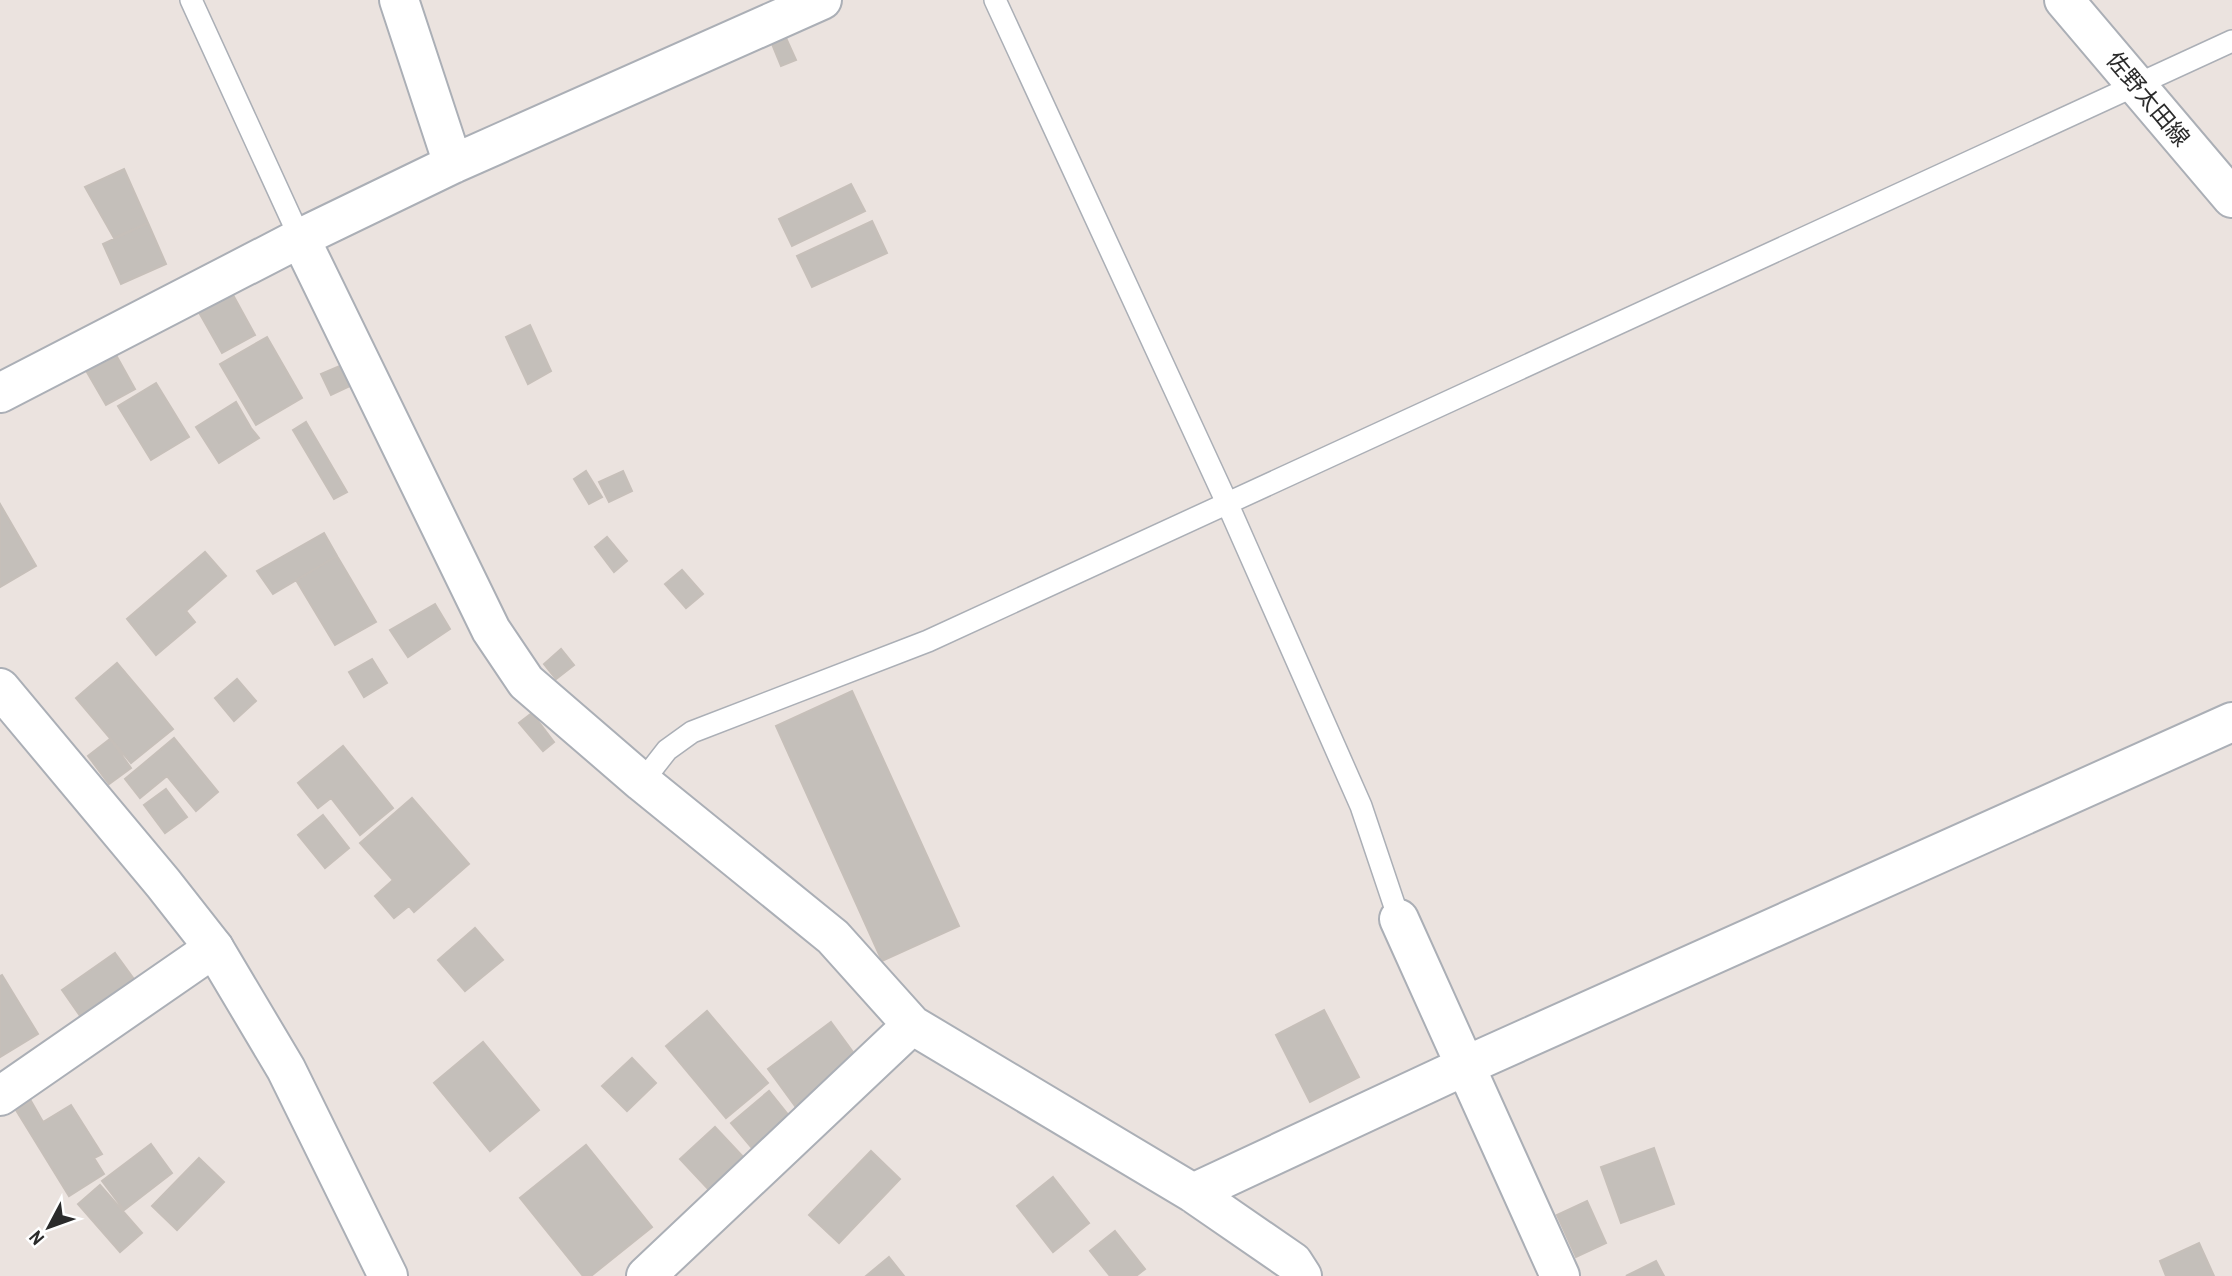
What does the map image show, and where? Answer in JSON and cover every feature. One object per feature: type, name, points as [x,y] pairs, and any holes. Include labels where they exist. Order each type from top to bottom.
[{"type":"street","points":[[400,0],[453,164]]},
{"type":"street","points":[[0,393],[300,238],[453,164],[822,0]]},
{"type":"street","name":"佐野太田線","points":[[2064,0],[2232,198]]},
{"type":"street","points":[[300,238],[491,630],[526,682],[642,782],[833,937],[912,1026],[1193,1193],[1293,1262],[1302,1276]]},
{"type":"street","points":[[0,688],[214,948],[286,1069],[388,1276]]},
{"type":"street","points":[[1193,1193],[1465,1066],[2232,722]]},
{"type":"street","points":[[1399,919],[1560,1276]]},
{"type":"street","points":[[0,1096],[214,948]]},
{"type":"street","points":[[646,1276],[912,1026]]},
{"type":"lane","points":[[191,0],[300,238]]},
{"type":"lane","points":[[995,0],[1228,505],[1361,806],[1399,919]]},
{"type":"lane","points":[[642,782],[667,750],[692,732],[929,641],[2232,41]]},
{"type":"building","points":[[786,38],[796,60],[781,66],[772,44]]},
{"type":"building","points":[[124,169],[148,223],[114,238],[85,187]]},
{"type":"building","points":[[851,184],[865,211],[792,246],[779,219]]},
{"type":"building","points":[[872,221],[887,253],[812,287],[797,256]]},
{"type":"building","points":[[148,223],[166,264],[121,284],[103,244]]},
{"type":"building","points":[[227,284],[255,335],[222,353],[193,302]]},
{"type":"building","points":[[530,325],[551,371],[528,384],[506,337]]},
{"type":"building","points":[[267,337],[302,398],[256,425],[220,364]]},
{"type":"building","points":[[111,346],[135,389],[106,405],[81,362]]},
{"type":"building","points":[[342,365],[352,385],[331,395],[321,374]]},
{"type":"building","points":[[156,383],[189,437],[151,460],[118,406]]},
{"type":"building","points":[[236,402],[259,438],[219,463],[196,427]]},
{"type":"building","points":[[306,422],[347,492],[334,499],[293,430]]},
{"type":"building","points":[[586,471],[602,497],[589,504],[574,479]]},
{"type":"building","points":[[623,471],[632,491],[609,502],[599,482]]},
{"type":"building","points":[[0,504],[36,566],[0,587]]},
{"type":"building","points":[[324,533],[337,556],[273,594],[257,571]]},
{"type":"building","points":[[607,537],[627,561],[614,572],[595,547]]},
{"type":"building","points":[[205,552],[226,576],[186,611],[195,622],[156,655],[127,619]]},
{"type":"building","points":[[337,556],[376,622],[335,645],[296,580]]},
{"type":"building","points":[[682,570],[703,594],[686,608],[665,584]]},
{"type":"building","points":[[435,604],[450,629],[408,657],[390,630]]},
{"type":"building","points":[[561,649],[574,665],[556,679],[544,664]]},
{"type":"building","points":[[372,659],[387,683],[364,697],[349,672]]},
{"type":"building","points":[[117,663],[173,729],[131,763],[76,698]]},
{"type":"building","points":[[237,679],[256,701],[234,721],[215,698]]},
{"type":"building","points":[[852,691],[959,926],[882,961],[776,726]]},
{"type":"building","points":[[532,713],[554,742],[543,751],[519,723]]},
{"type":"building","points":[[174,738],[218,792],[196,811],[167,776],[140,798],[125,779]]},
{"type":"building","points":[[110,739],[131,768],[109,784],[88,756]]},
{"type":"building","points":[[343,746],[393,808],[360,835],[331,798],[318,808],[298,783]]},
{"type":"building","points":[[166,789],[187,817],[165,833],[144,805]]},
{"type":"building","points":[[412,798],[469,864],[414,912],[409,906],[394,918],[375,896],[393,880],[360,843]]},
{"type":"building","points":[[323,815],[349,848],[325,868],[298,835]]},
{"type":"building","points":[[475,928],[503,960],[465,991],[438,960]]},
{"type":"building","points":[[115,953],[139,986],[85,1023],[62,990]]},
{"type":"building","points":[[2,975],[38,1034],[0,1057],[0,976]]},
{"type":"building","points":[[1324,1010],[1359,1077],[1310,1102],[1276,1035]]},
{"type":"building","points":[[707,1011],[768,1083],[726,1118],[666,1046]]},
{"type":"building","points":[[831,1022],[861,1063],[798,1110],[768,1069]]},
{"type":"building","points":[[483,1042],[539,1110],[490,1151],[434,1083]]},
{"type":"building","points":[[632,1058],[656,1083],[627,1111],[602,1086]]},
{"type":"building","points":[[769,1091],[790,1117],[752,1148],[731,1123]]},
{"type":"building","points":[[31,1101],[43,1122],[71,1105],[102,1154],[94,1158],[104,1174],[69,1196],[16,1110]]},
{"type":"building","points":[[715,1127],[746,1160],[711,1192],[680,1159]]},
{"type":"building","points":[[151,1144],[172,1173],[124,1210],[102,1181]]},
{"type":"building","points":[[586,1145],[652,1227],[591,1276],[583,1276],[520,1198]]},
{"type":"building","points":[[1654,1148],[1674,1204],[1621,1223],[1601,1167]]},
{"type":"building","points":[[871,1151],[900,1179],[839,1243],[809,1215]]},
{"type":"building","points":[[199,1158],[224,1182],[177,1230],[152,1206]]},
{"type":"building","points":[[1053,1177],[1089,1223],[1053,1252],[1017,1206]]},
{"type":"building","points":[[100,1185],[142,1233],[120,1252],[78,1204]]},
{"type":"building","points":[[1587,1201],[1606,1243],[1576,1257],[1557,1215]]},
{"type":"building","points":[[1115,1231],[1145,1269],[1136,1276],[1110,1276],[1090,1251]]},
{"type":"building","points":[[2199,1243],[2214,1276],[2166,1276],[2160,1261]]},
{"type":"building","points":[[889,1257],[904,1276],[866,1276]]},
{"type":"building","points":[[1656,1261],[1664,1276],[1626,1276]]}]
